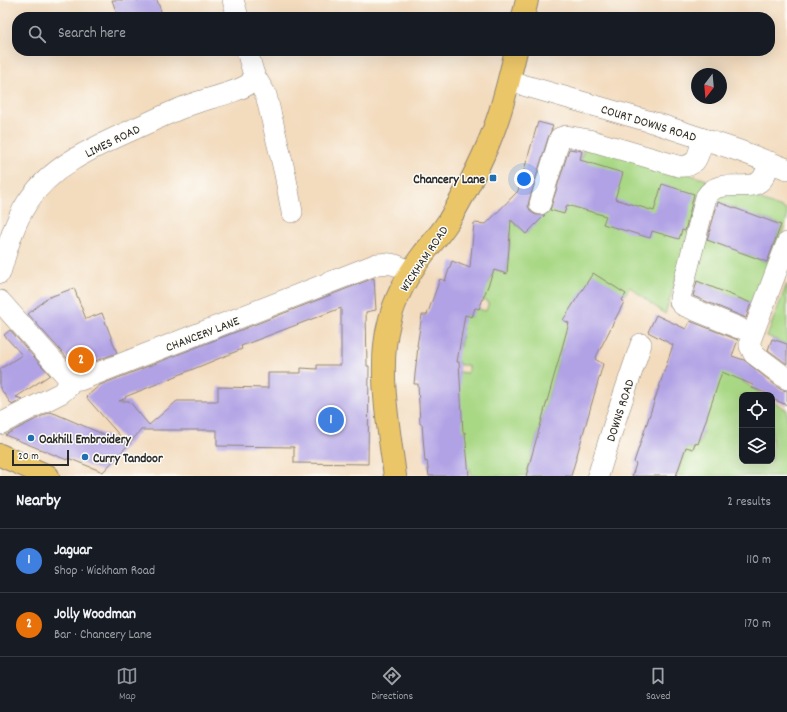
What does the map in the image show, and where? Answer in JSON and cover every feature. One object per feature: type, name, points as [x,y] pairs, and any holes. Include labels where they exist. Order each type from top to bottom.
[{"type":"main road","points":[[524,12],[527,0]]},
{"type":"main road","name":"WICKHAM ROAD","points":[[395,476],[384,373],[386,339],[393,309],[399,293],[410,273],[447,224],[475,172],[495,128],[515,56]]},
{"type":"main road","points":[[0,455],[48,476]]},
{"type":"street","points":[[233,0],[237,12]]},
{"type":"street","points":[[248,56],[254,75],[266,95],[285,174],[292,212]]},
{"type":"street","name":"LIMES ROAD","points":[[0,273],[13,229],[28,202],[42,184],[63,167],[107,142],[159,118],[194,103],[241,88],[250,83],[254,75]]},
{"type":"street","name":"COURT DOWNS ROAD","points":[[509,81],[655,123],[778,166]]},
{"type":"street","points":[[540,204],[559,141],[563,136],[589,140],[678,166],[687,167],[694,162],[703,139]]},
{"type":"street","points":[[739,328],[683,305],[680,302],[680,298],[706,197],[709,192],[718,187],[753,185],[760,182],[778,166]]},
{"type":"street","points":[[787,243],[750,341],[750,346],[754,354],[787,379]]},
{"type":"street","name":"CHANCERY LANE","points":[[71,381],[80,380],[377,264],[392,263],[400,266],[410,273]]},
{"type":"street","points":[[0,301],[71,381],[62,393],[0,424]]},
{"type":"street","name":"DOWNS ROAD","points":[[598,476],[641,344]]},
{"type":"green space","points":[[585,146],[658,165],[707,180],[665,314],[630,287],[582,353],[562,348],[526,476],[471,476],[470,469],[453,470],[465,432],[447,434],[458,372],[468,373],[468,365],[459,365],[459,362],[442,361],[443,344],[460,347],[463,328],[455,311],[471,317],[475,308],[486,311],[489,302],[462,293],[472,279],[488,285],[492,276],[492,269],[507,274],[510,238],[509,218],[526,234],[549,209],[564,214]]},
{"type":"green space","points":[[735,190],[787,210],[787,220],[755,303],[753,304],[692,279],[701,237],[725,246],[743,248],[742,253],[767,262],[781,225],[760,217],[758,222],[735,208],[715,201],[717,197]]},
{"type":"green space","points":[[787,284],[787,348],[786,344],[767,336]]},
{"type":"green space","points":[[716,356],[728,371],[759,392],[739,392],[739,464],[775,464],[775,403],[787,410],[787,476],[676,476],[686,447],[693,449],[695,443],[699,444],[703,432],[692,429]]},
{"type":"building","points":[[112,0],[157,0],[161,12],[116,12]]},
{"type":"building","points":[[538,122],[553,126],[528,206],[531,212],[536,215],[545,215],[526,234],[511,220],[507,274],[494,270],[479,309],[475,308],[472,317],[465,315],[457,362],[459,362],[463,433],[465,432],[469,476],[429,476],[427,461],[425,462],[422,424],[420,424],[418,384],[414,384],[417,346],[422,315],[427,315],[440,279],[445,281],[452,261],[470,268],[474,223],[486,224],[518,191]]},
{"type":"building","points":[[569,149],[582,151],[580,160],[623,173],[615,199],[654,211],[662,184],[694,194],[685,231],[682,230],[679,239],[652,231],[650,238],[603,224],[606,216],[567,205],[564,214],[550,210]]},
{"type":"building","points":[[718,202],[781,225],[767,262],[707,240]]},
{"type":"building","points":[[593,273],[626,294],[622,300],[624,302],[595,359],[603,364],[571,476],[526,476],[569,323],[563,320]]},
{"type":"building","points":[[374,278],[376,310],[366,312],[367,366],[369,366],[368,464],[294,463],[294,447],[217,446],[217,430],[141,430],[128,445],[86,397],[100,385]],"holes":[[[341,308],[341,365],[317,365],[317,369],[301,368],[301,373],[268,373],[268,388],[218,387],[218,401],[177,401],[149,425],[129,401],[119,401],[126,398],[125,397],[242,349],[241,346]]]},
{"type":"building","points":[[697,281],[751,303],[746,318],[693,296]]},
{"type":"building","points":[[74,288],[86,319],[102,313],[117,353],[76,368],[28,314],[47,298]]},
{"type":"building","points":[[656,315],[686,329],[690,321],[738,340],[732,356],[744,360],[780,389],[787,391],[787,405],[775,400],[775,392],[763,392],[752,388],[753,385],[722,372],[698,444],[695,443],[693,449],[686,447],[676,476],[632,476],[636,464],[634,462],[673,345],[648,332]]},
{"type":"building","points":[[10,330],[50,375],[16,397],[22,399],[12,405],[0,388],[0,369],[22,355],[4,335]]},
{"type":"building","points":[[772,339],[787,344],[787,364],[768,350]]},
{"type":"building","points":[[50,412],[128,445],[103,472],[68,458],[67,460],[5,435]]},
{"type":"place","name":"Chancery Lane","points":[[493,178]]},
{"type":"place","name":"Jolly Woodman","points":[[81,360]]},
{"type":"place","name":"Jaguar","points":[[331,420]]},
{"type":"place","name":"Oakhill Embroidery","points":[[31,438]]},
{"type":"place","name":"Curry Tandoor","points":[[85,457]]}]
